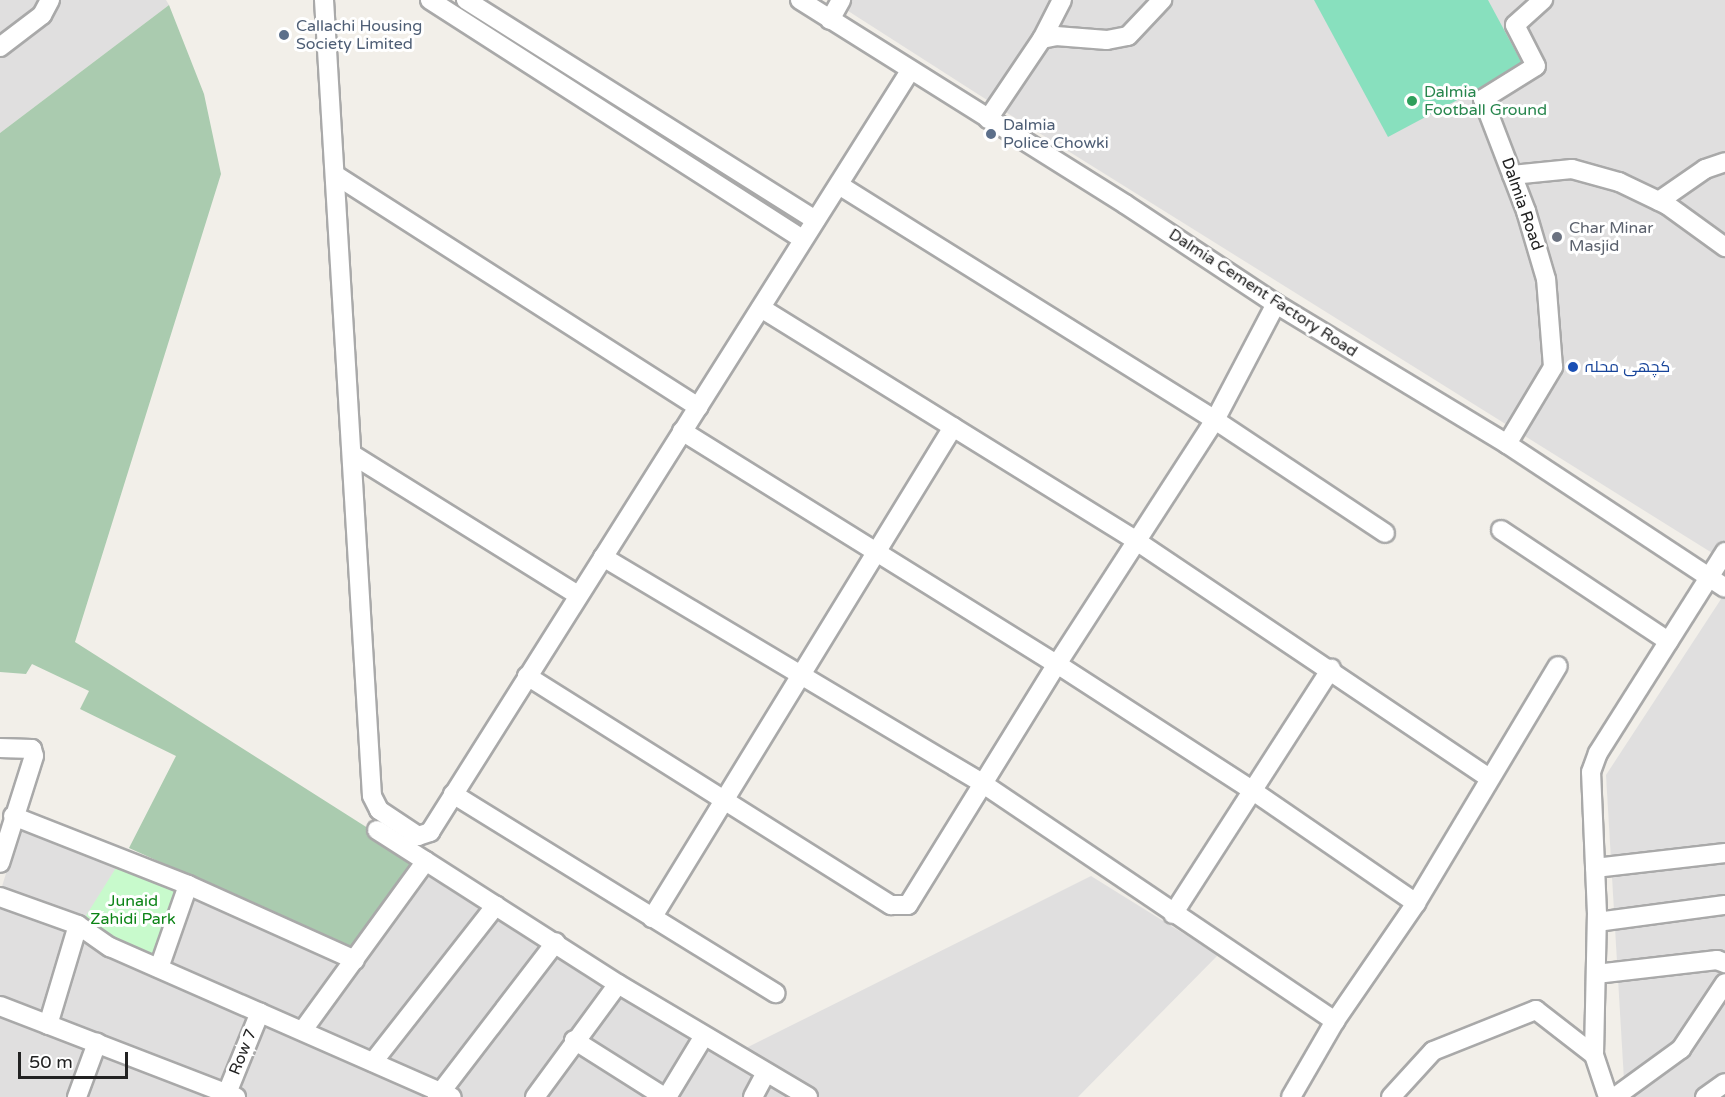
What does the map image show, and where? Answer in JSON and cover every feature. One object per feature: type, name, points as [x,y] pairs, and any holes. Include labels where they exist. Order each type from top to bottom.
[{"type":"street","points":[[2,42],[42,15],[50,0]]},
{"type":"street","points":[[324,0],[337,176],[373,804],[418,836],[424,837],[910,71]]},
{"type":"street","points":[[430,0],[802,239]]},
{"type":"street","points":[[466,0],[815,220]]},
{"type":"street","name":"Dalmia Cement Factory Road","points":[[800,0],[1276,304],[1508,444],[1725,588]]},
{"type":"street","points":[[830,20],[842,0]]},
{"type":"street","points":[[988,119],[1042,39],[1062,0]]},
{"type":"street","points":[[1042,39],[1056,36],[1107,40],[1128,36],[1162,0]]},
{"type":"street","name":"Dalmia Road","points":[[1508,444],[1553,367],[1546,279],[1512,175],[1483,99],[1536,66],[1515,25],[1543,0]]},
{"type":"street","points":[[1659,201],[1705,169],[1725,162]]},
{"type":"street","points":[[1512,175],[1572,169],[1619,182],[1659,201],[1725,248]]},
{"type":"street","points":[[337,176],[698,407]]},
{"type":"street","points":[[737,198],[750,180]]},
{"type":"street","points":[[839,185],[1215,420],[1385,533]]},
{"type":"street","points":[[526,676],[899,908],[908,905],[1057,664],[1215,420],[1276,304]]},
{"type":"street","points":[[761,308],[1138,542],[1331,669],[1489,778]]},
{"type":"street","points":[[652,918],[953,427]]},
{"type":"street","points":[[682,431],[1057,664],[1253,791],[1416,903]]},
{"type":"street","points":[[353,455],[578,595]]},
{"type":"street","points":[[1501,530],[1668,641]]},
{"type":"street","points":[[1608,1097],[1594,1055],[1597,922],[1591,772],[1598,753],[1725,552]]},
{"type":"street","points":[[603,557],[982,783],[1173,915],[1335,1021]]},
{"type":"street","points":[[1291,1097],[1335,1021],[1416,903],[1558,666]]},
{"type":"street","points":[[1173,915],[1331,669]]},
{"type":"street","points":[[0,748],[32,749],[34,756],[13,816],[0,863]]},
{"type":"street","points":[[453,794],[775,993]]},
{"type":"street","points":[[13,816],[188,885],[355,960]]},
{"type":"street","points":[[377,830],[556,942],[618,984],[765,1074],[808,1097]]},
{"type":"street","points":[[1594,868],[1725,854]]},
{"type":"street","points":[[303,1030],[426,861]]},
{"type":"street","points":[[159,968],[188,885]]},
{"type":"street","points":[[0,897],[78,925],[110,947],[303,1030],[442,1095],[556,942]]},
{"type":"street","points":[[1597,922],[1725,904]]},
{"type":"street","points":[[373,1062],[496,905]]},
{"type":"street","points":[[48,1025],[78,925]]},
{"type":"street","points":[[1596,974],[1717,960],[1725,963]]},
{"type":"street","points":[[1615,1097],[1681,1049],[1725,983]]},
{"type":"street","points":[[535,1097],[574,1040],[618,984]]},
{"type":"street","points":[[0,1006],[232,1095]]},
{"type":"street","points":[[1391,1097],[1433,1051],[1536,1010],[1594,1055]]},
{"type":"street","name":"Row 7","points":[[232,1095],[260,1012]]},
{"type":"street","points":[[574,1040],[665,1097],[704,1036]]},
{"type":"street","points":[[77,1097],[97,1043]]},
{"type":"street","points":[[753,1097],[765,1074]]},
{"type":"street","points":[[1705,1097],[1725,1083]]},
{"type":"shaded area","points":[[0,0],[166,0],[169,5],[0,133]]},
{"type":"shaded area","name":"کچھی محلہ","points":[[831,0],[1725,0],[1725,561],[1012,116]]},
{"type":"shaded area","points":[[1725,593],[1725,1097],[1625,1097],[1606,775]]},
{"type":"shaded area","points":[[25,811],[352,954],[426,852],[742,1050],[1091,876],[1218,955],[1078,1097],[0,1097],[0,893]]},
{"type":"green space","name":"Dalmia Football Ground","points":[[1314,0],[1488,0],[1523,65],[1388,137]]},
{"type":"green space","points":[[169,5],[204,94],[221,174],[75,642],[415,858],[351,948],[129,848],[176,756],[80,709],[89,691],[32,664],[26,674],[0,672],[0,133]]},
{"type":"green space","name":"Junaid Zahidi Park","points":[[119,863],[182,888],[155,961],[82,922]]},
{"type":"place","name":"Callachi Housing Society Limited","points":[[284,35]]},
{"type":"place","name":"Dalmia Football Ground","points":[[1412,101]]},
{"type":"place","name":"Dalmia Police Chowki","points":[[991,134]]},
{"type":"place","name":"Char Minar Masjid","points":[[1557,237]]},
{"type":"place","name":"کچھی محلہ","points":[[1573,367]]}]
